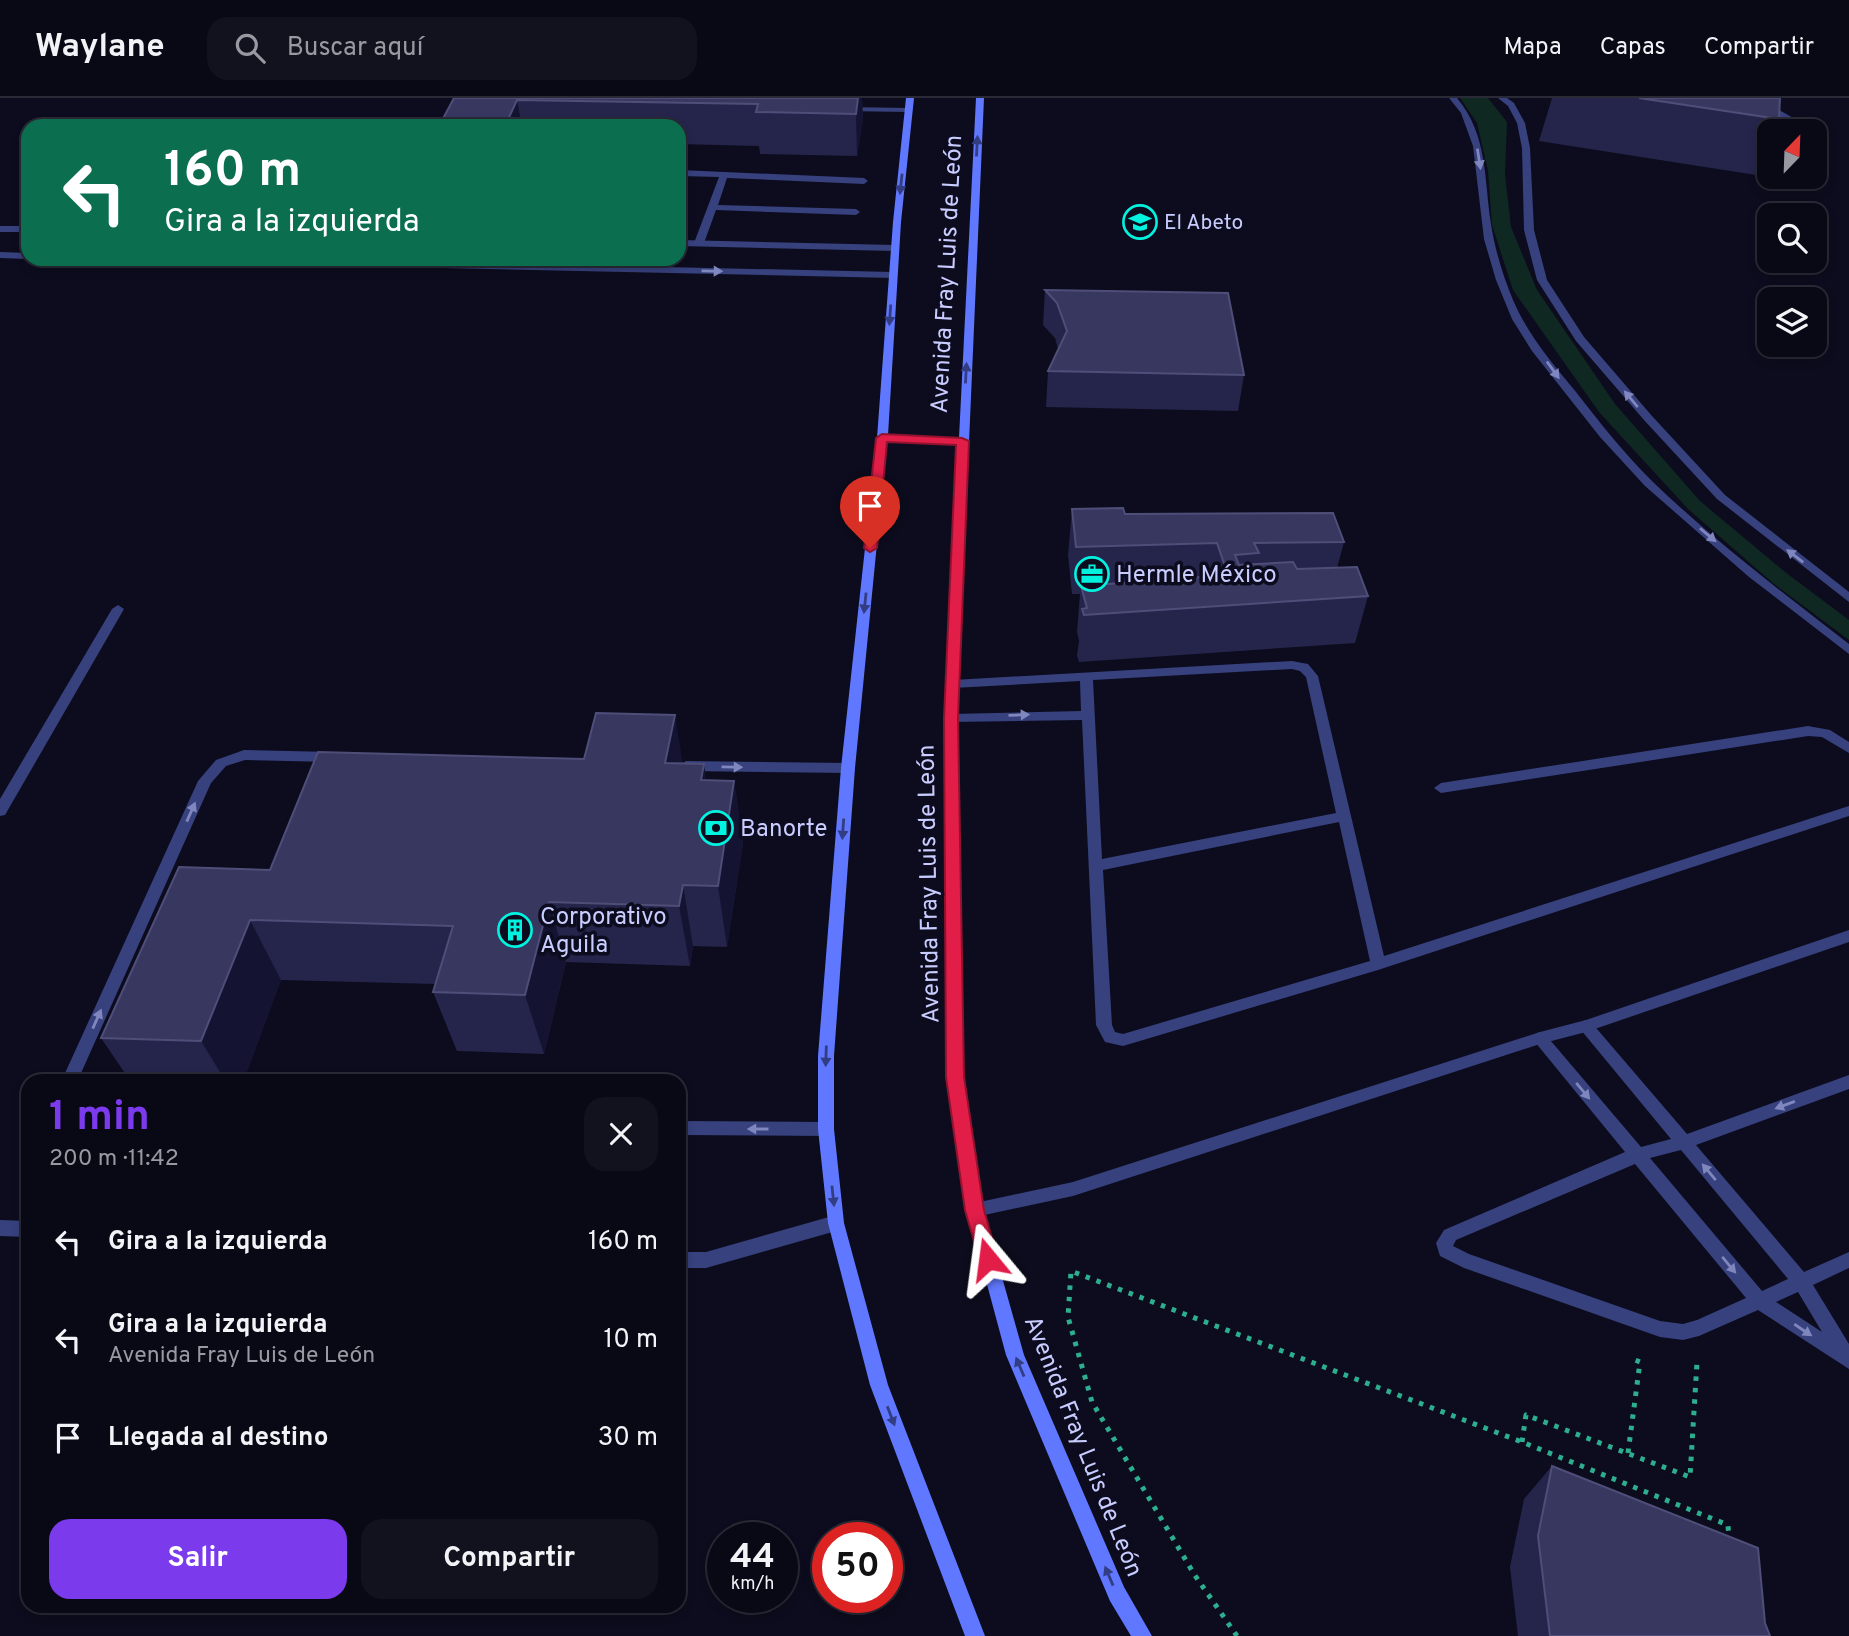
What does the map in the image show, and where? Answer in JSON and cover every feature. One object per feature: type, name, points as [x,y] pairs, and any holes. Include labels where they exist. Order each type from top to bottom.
[{"type":"main road","name":"Avenida Fray Luis de León","points":[[910,98],[895,248],[882,438],[848,768],[826,1056],[826,1129],[836,1223],[879,1385],[975,1636]]},
{"type":"main road","name":"Avenida Fray Luis de León","points":[[980,98],[951,718],[955,1077],[975,1210],[1015,1355],[1117,1594],[1142,1636]]},
{"type":"main road","points":[[882,438],[962,441]]},
{"type":"street","points":[[858,110],[860,98]]},
{"type":"street","points":[[1453,98],[1461,106],[1477,144],[1488,236],[1500,283],[1519,322],[1542,355],[1601,432],[1659,494],[1789,604],[1849,650]]},
{"type":"street","points":[[1502,98],[1521,122],[1526,148],[1529,230],[1542,280],[1580,339],[1647,418],[1721,497],[1849,598]]},
{"type":"street","points":[[1749,108],[1776,112],[1789,119]]},
{"type":"street","points":[[830,109],[909,110]]},
{"type":"street","points":[[686,173],[864,181]]},
{"type":"street","points":[[699,243],[724,175]]},
{"type":"street","points":[[712,206],[856,212]]},
{"type":"street","points":[[0,229],[21,229]]},
{"type":"street","points":[[686,243],[895,248]]},
{"type":"street","points":[[0,255],[21,256]]},
{"type":"street","points":[[491,266],[893,275]]},
{"type":"street","points":[[0,811],[118,609]]},
{"type":"street","points":[[953,684],[1292,664],[1304,667],[1312,676],[1378,964]]},
{"type":"street","points":[[1086,676],[1104,1026],[1110,1038],[1123,1040],[1378,964],[1849,811]]},
{"type":"street","points":[[951,718],[1087,715]]},
{"type":"street","points":[[1441,788],[1808,731],[1825,733],[1849,748]]},
{"type":"street","points":[[73,1074],[205,781],[221,763],[244,755],[342,757]]},
{"type":"street","points":[[677,765],[848,768]]},
{"type":"street","points":[[1095,866],[1344,816]]},
{"type":"street","points":[[975,1210],[1073,1189],[1540,1038],[1586,1026],[1849,936]]},
{"type":"street","points":[[1586,1026],[1800,1280],[1849,1360]]},
{"type":"street","points":[[1540,1038],[1758,1300],[1849,1360]]},
{"type":"street","points":[[1849,1082],[1684,1142],[1637,1155],[1450,1236],[1444,1243],[1446,1251],[1464,1260],[1660,1329],[1683,1332],[1699,1328],[1849,1260]]},
{"type":"street","points":[[686,1128],[826,1129]]},
{"type":"street","points":[[686,1260],[706,1260],[836,1223]]},
{"type":"street","points":[[0,1227],[21,1228]]},
{"type":"path","points":[[1237,1636],[1194,1574],[1092,1402],[1068,1317],[1071,1271],[1522,1442],[1728,1525],[1730,1551]]},
{"type":"path","points":[[1522,1442],[1527,1415],[1690,1476],[1699,1328]]},
{"type":"path","points":[[1627,1357],[1640,1362],[1628,1453]]},
{"type":"green space","points":[[1460,98],[1488,98],[1507,122],[1505,174],[1511,227],[1537,290],[1615,404],[1700,501],[1785,572],[1849,620],[1849,640],[1774,584],[1688,509],[1599,412],[1513,290],[1492,225],[1488,171],[1477,123]]},
{"type":"building","points":[[454,98],[858,98],[856,114],[756,112],[758,104],[517,100],[508,119],[443,119]]},
{"type":"building","points":[[1639,98],[1780,98],[1779,119]]},
{"type":"building","points":[[1045,290],[1228,293],[1244,375],[1048,371],[1067,331],[1057,303]]},
{"type":"building","points":[[1123,508],[1125,514],[1333,513],[1344,542],[1254,543],[1259,553],[1235,555],[1239,565],[1293,562],[1297,569],[1357,567],[1368,596],[1084,615],[1082,609],[1087,608],[1081,586],[1228,575],[1217,543],[1076,547],[1072,509]]},
{"type":"building","points":[[596,713],[675,715],[665,763],[704,764],[701,780],[734,781],[718,886],[683,885],[679,906],[549,902],[525,995],[433,992],[453,926],[250,920],[201,1041],[101,1038],[179,867],[270,870],[318,752],[584,759]]},
{"type":"building","points":[[1552,1466],[1758,1548],[1765,1623],[1770,1636],[1550,1636],[1538,1536]]},
{"type":"place","name":"El Abeto","points":[[1140,222]]},
{"type":"place","name":"Hermle México","points":[[1092,574]]},
{"type":"place","name":"Banorte","points":[[716,828]]},
{"type":"place","name":"Corporativo Aguila","points":[[515,930]]},
{"type":"route","points":[[870,548],[882,438],[962,441],[951,718],[955,1077],[975,1210],[988,1259]]}]
